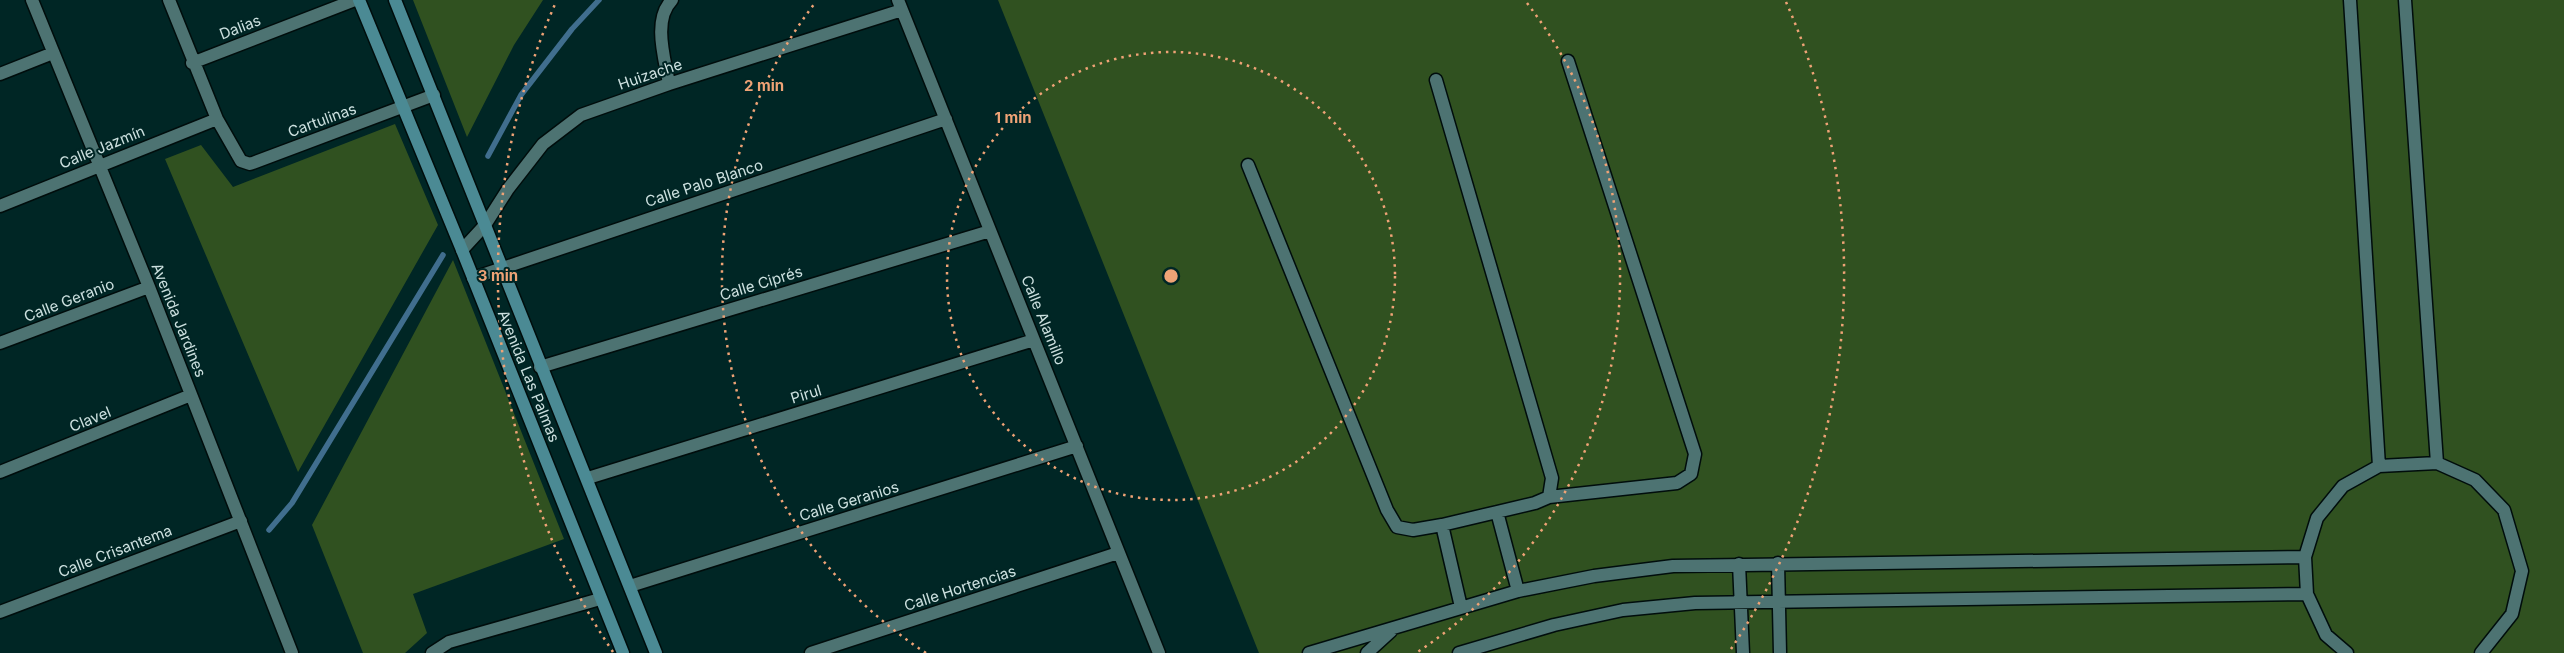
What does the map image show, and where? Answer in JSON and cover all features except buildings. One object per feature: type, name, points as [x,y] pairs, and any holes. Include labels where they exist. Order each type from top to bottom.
[{"type":"street","name":"Avenida Jardines","points":[[32,0],[149,287],[292,653]]},
{"type":"street","points":[[169,0],[192,63],[217,119]]},
{"type":"street","name":"Dalias","points":[[192,63],[357,0]]},
{"type":"street","name":"Avenida Las Palmas","points":[[357,0],[404,107],[623,653]]},
{"type":"street","name":"Avenida Las Palmas","points":[[395,0],[540,367],[588,478],[656,653]]},
{"type":"street","points":[[669,84],[661,25],[668,4],[672,0]]},
{"type":"street","points":[[2350,0],[2379,466]]},
{"type":"street","points":[[2405,0],[2437,463]]},
{"type":"street","name":"Huizache","points":[[462,250],[485,225],[508,189],[543,144],[581,115],[900,5]]},
{"type":"street","name":"Calle Alamillo","points":[[900,5],[1158,653]]},
{"type":"street","points":[[0,74],[54,54]]},
{"type":"street","points":[[1248,165],[1387,510],[1396,527],[1413,530],[1535,504],[1549,497],[1677,483],[1691,474],[1695,454],[1568,61]]},
{"type":"street","points":[[1436,80],[1552,478],[1549,497]]},
{"type":"street","name":"Cartulinas","points":[[217,119],[241,161],[250,164],[434,95]]},
{"type":"street","name":"Calle Jazmín","points":[[0,206],[217,119]]},
{"type":"street","name":"Calle Palo Blanco","points":[[473,278],[946,119]]},
{"type":"street","name":"Calle Ciprés","points":[[540,367],[990,231]]},
{"type":"street","name":"Calle Geranio","points":[[0,343],[149,287]]},
{"type":"street","name":"Pirul","points":[[588,478],[1034,340]]},
{"type":"street","name":"Clavel","points":[[0,472],[191,395]]},
{"type":"street","name":"Calle Geranios","points":[[630,586],[1077,446]]},
{"type":"street","points":[[2347,653],[2326,635],[2307,594],[2305,557],[2317,518],[2343,486],[2379,466],[2437,463],[2475,480],[2504,510],[2522,571],[2512,614],[2481,653]]},
{"type":"street","points":[[1497,512],[1518,591]]},
{"type":"street","name":"Calle Crisantema","points":[[0,612],[241,521]]},
{"type":"street","points":[[1442,524],[1461,607]]},
{"type":"street","name":"Calle Hortencias","points":[[811,653],[1118,553]]},
{"type":"street","points":[[1309,653],[1518,591],[1594,576],[1672,566],[2305,557]]},
{"type":"street","points":[[1778,563],[1780,653]]},
{"type":"street","points":[[1739,564],[1743,653]]},
{"type":"street","points":[[1459,653],[1554,625],[1623,610],[1696,603],[2307,594]]},
{"type":"street","points":[[432,653],[449,642],[600,598]]},
{"type":"street","points":[[1367,653],[1393,629]]},
{"type":"green space","points":[[413,0],[543,0],[514,45],[467,137]]},
{"type":"green space","points":[[998,0],[2564,0],[2564,653],[1259,653]]},
{"type":"green space","points":[[395,124],[438,225],[298,472],[165,159],[201,145],[233,187]]},
{"type":"green space","points":[[453,260],[564,539],[413,594],[427,633],[405,653],[363,653],[312,525]]},
{"type":"waterway","points":[[488,156],[521,95],[572,29],[599,0]]},
{"type":"waterway","points":[[269,530],[292,503],[443,255]]}]
